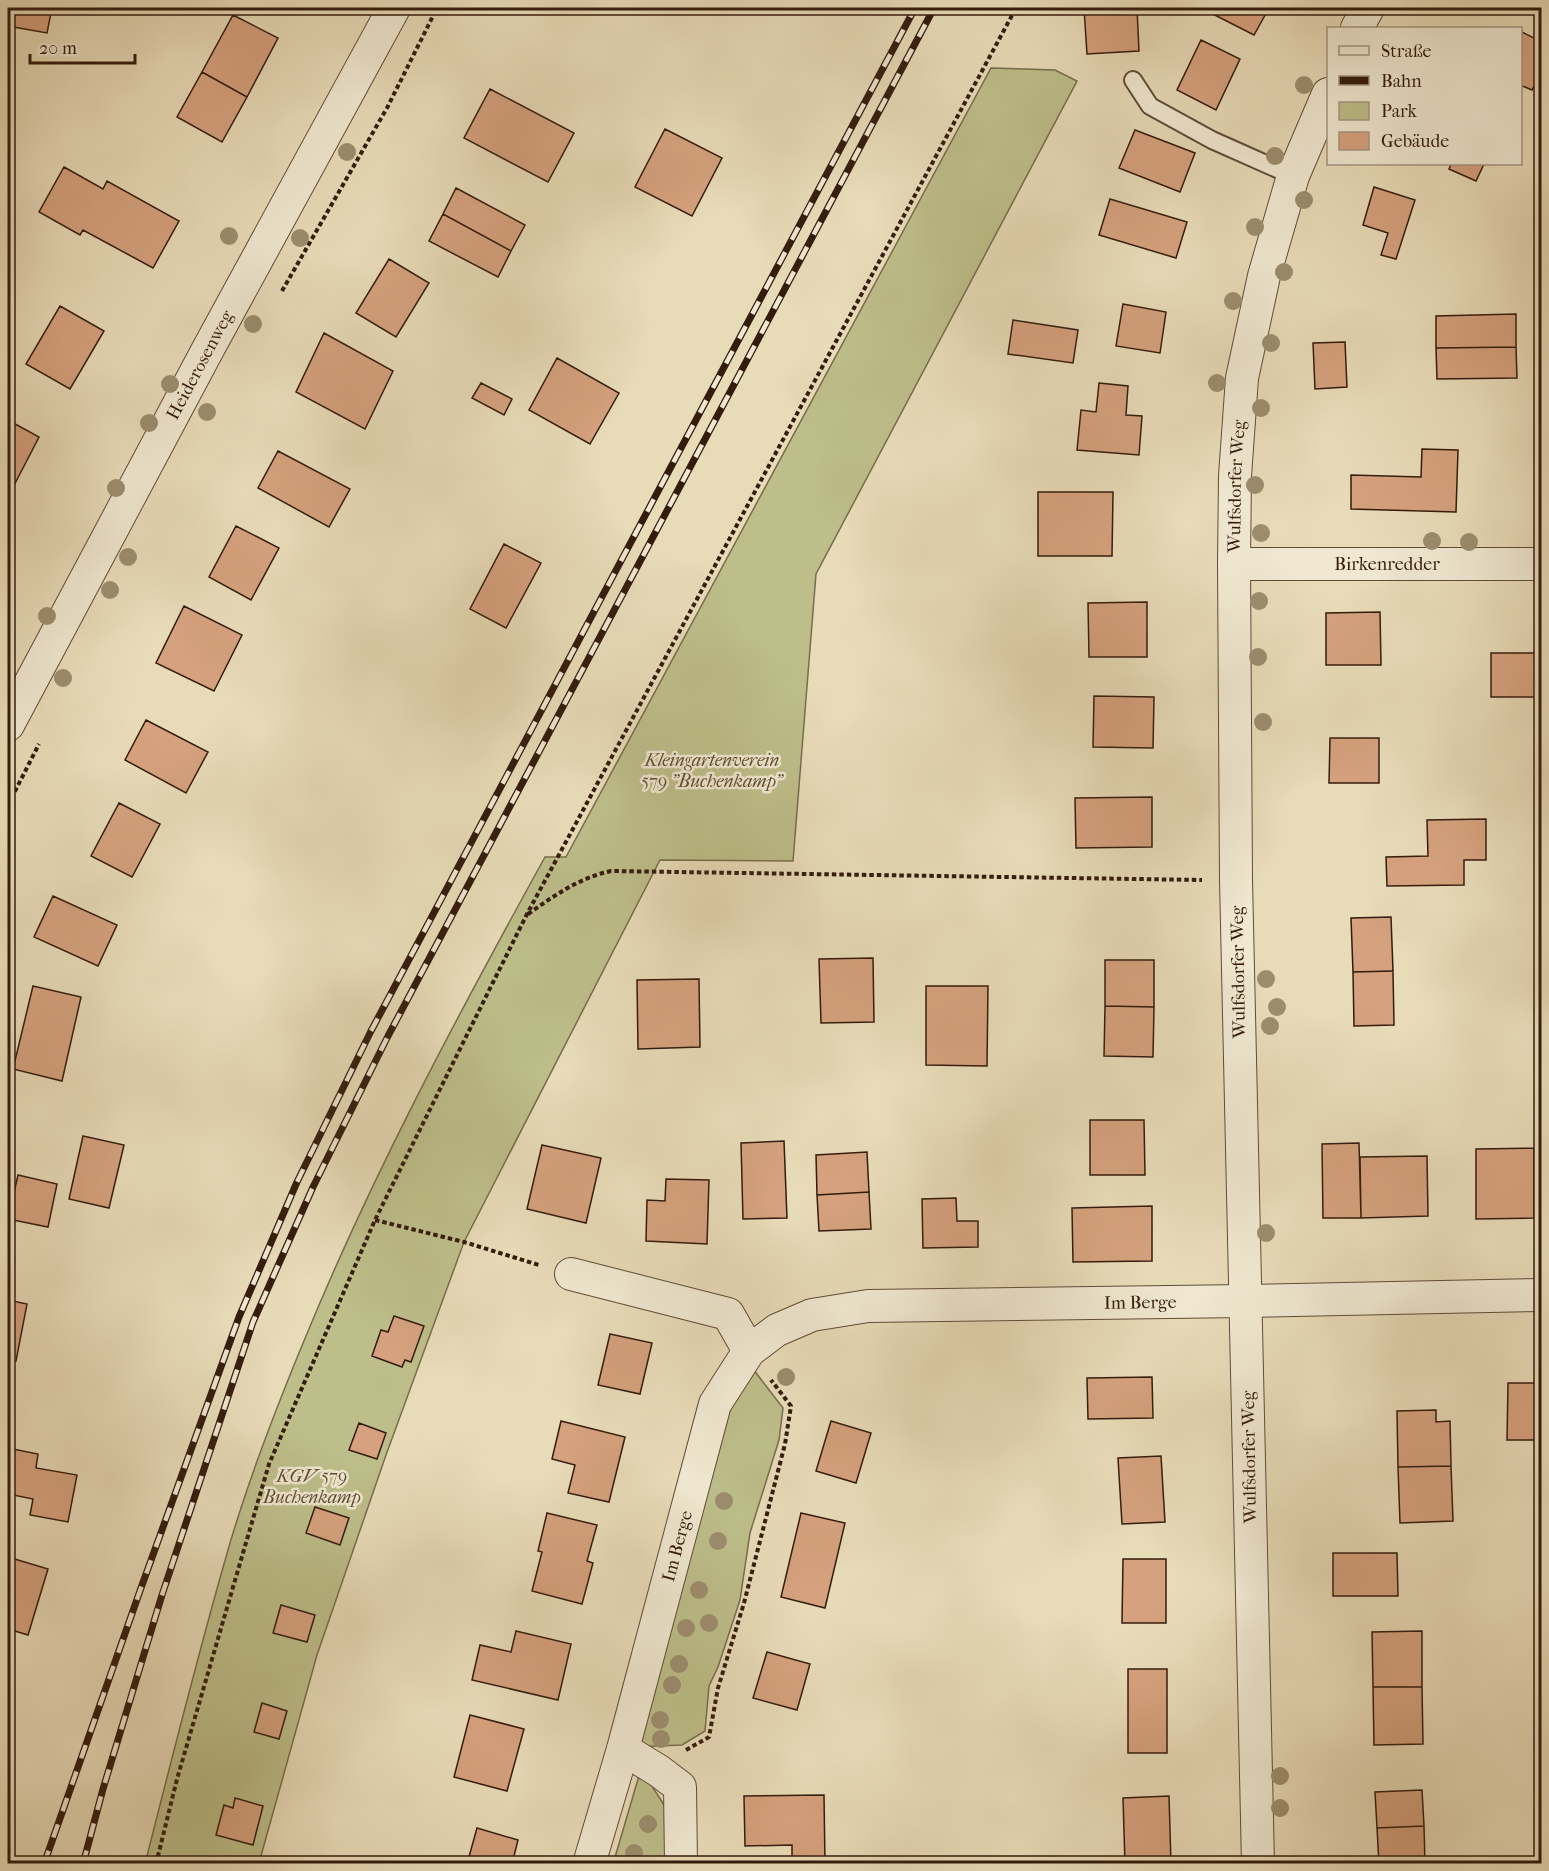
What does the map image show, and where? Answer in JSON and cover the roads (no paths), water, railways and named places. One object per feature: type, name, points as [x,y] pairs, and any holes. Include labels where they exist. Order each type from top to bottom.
[{"type":"street","name":"Heiderosenweg","points":[[8,724],[394,8]]},
{"type":"street","points":[[1358,27],[1368,8]]},
{"type":"street","name":"Wulfsdorfer Weg","points":[[1258,1863],[1236,880],[1235,476],[1242,378],[1264,276],[1293,176],[1327,99]]},
{"type":"street","name":"Birkenredder","points":[[1234,564],[1542,564]]},
{"type":"street","points":[[571,1274],[595,1282],[728,1314],[749,1351]]},
{"type":"street","name":"Im Berge","points":[[589,1863],[623,1749],[715,1404],[749,1351],[777,1330],[812,1315],[868,1306],[1542,1295]]},
{"type":"street","points":[[623,1749],[680,1786],[681,1863]]},
{"type":"lane","points":[[1133,80],[1150,106],[1212,140],[1293,176]]},
{"type":"railway","points":[[44,1864],[239,1317],[297,1182],[371,1031],[915,8]]},
{"type":"railway","points":[[83,1864],[103,1789],[162,1595],[253,1322],[313,1187],[388,1036],[934,8]]},
{"type":"park label","name":"Kleingartenverein 579 \"Buchenkamp\"","points":[[712,770]]},
{"type":"park label","name":"KGV 579 Buchenkamp","points":[[312,1486]]}]
